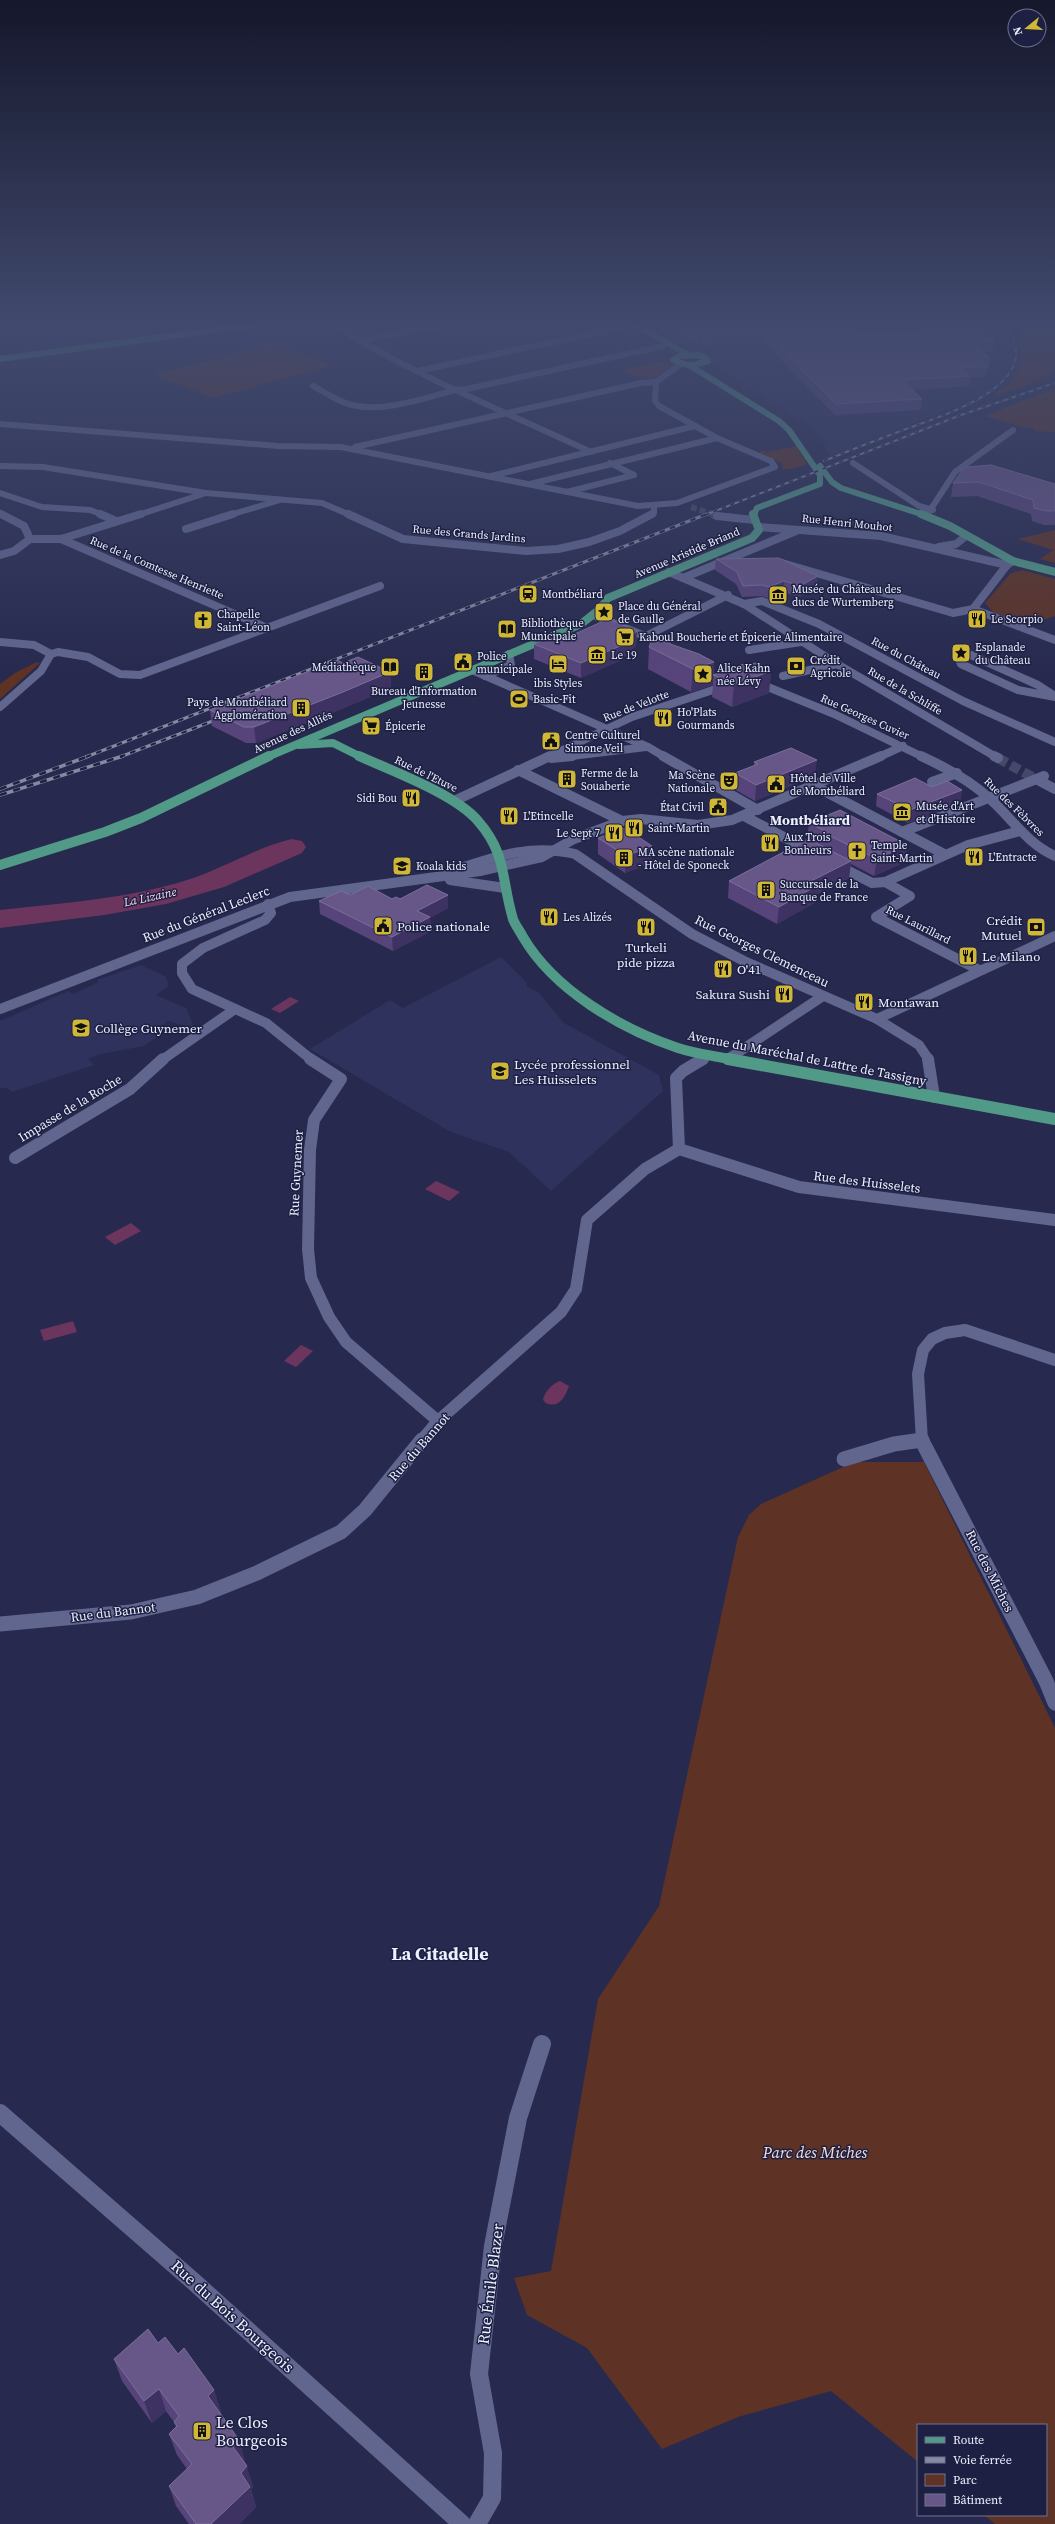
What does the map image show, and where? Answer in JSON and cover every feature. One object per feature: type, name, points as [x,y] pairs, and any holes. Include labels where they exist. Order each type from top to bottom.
[{"type":"main road","points":[[796,441],[820,475],[820,484],[812,488]]},
{"type":"main road","points":[[804,441],[826,474],[841,488],[926,516],[966,536],[1010,563],[1055,572]]},
{"type":"main road","name":"Avenue Aristide Briand","points":[[593,615],[608,598],[752,538],[759,530],[753,514],[757,508],[812,488],[841,488]]},
{"type":"main road","name":"Avenue des Alliés","points":[[0,866],[105,832],[141,818],[291,745],[581,624],[593,615]]},
{"type":"main road","points":[[333,743],[336,725]]},
{"type":"main road","name":"Rue de l'Etuve","points":[[291,745],[333,743],[454,801],[477,819],[489,833],[500,854],[503,866]]},
{"type":"main road","name":"Avenue du Maréchal de Lattre de Tassigny","points":[[503,866],[505,888],[513,920],[521,937],[534,956],[553,976],[573,993],[608,1015],[653,1038],[678,1048],[707,1055],[1055,1119]]},
{"type":"street","points":[[212,441],[278,446],[349,449],[618,503],[654,506],[677,502],[775,467],[771,461],[724,441]]},
{"type":"street","points":[[349,449],[384,441]]},
{"type":"street","points":[[568,441],[591,452]]},
{"type":"street","points":[[487,477],[636,441]]},
{"type":"street","points":[[526,485],[706,441]]},
{"type":"street","points":[[926,516],[933,510],[949,480],[978,454],[997,441]]},
{"type":"street","points":[[853,463],[919,506],[933,510]]},
{"type":"street","points":[[564,492],[634,475],[610,464]]},
{"type":"street","points":[[0,466],[43,467],[206,492]]},
{"type":"street","name":"Rue des Grands Jardins","points":[[30,539],[61,538],[198,497],[206,492],[287,498],[322,503],[403,539],[539,551],[611,536],[649,517],[654,513],[654,506]]},
{"type":"street","points":[[0,493],[42,506],[90,510],[116,522]]},
{"type":"street","points":[[186,529],[287,498]]},
{"type":"street","points":[[677,502],[691,507]]},
{"type":"street","points":[[0,514],[24,526],[30,539],[14,551],[0,555]]},
{"type":"street","points":[[717,516],[754,520]]},
{"type":"street","name":"Rue Henri Mouhot","points":[[759,527],[881,536],[1010,563]]},
{"type":"street","points":[[683,578],[800,529]]},
{"type":"street","name":"Rue Henri Mouhot","points":[[932,547],[956,544],[966,536]]},
{"type":"street","name":"Rue de la Comtesse Henriette","points":[[61,538],[267,628]]},
{"type":"street","points":[[722,562],[738,566]]},
{"type":"street","points":[[773,562],[786,564],[944,612],[961,613],[973,609],[1010,563]]},
{"type":"street","name":"Rue de la Schliffe","points":[[669,572],[728,595],[744,604],[837,664],[998,758]]},
{"type":"street","points":[[0,707],[41,671],[51,654],[58,652],[88,657],[120,674],[140,675],[380,586]]},
{"type":"street","points":[[649,634],[728,595]]},
{"type":"street","name":"Rue du Château","points":[[744,604],[762,601],[819,624],[963,701],[1055,742]]},
{"type":"street","points":[[973,609],[1055,640]]},
{"type":"street","points":[[593,615],[649,634],[674,648]]},
{"type":"street","points":[[0,642],[36,645],[46,648],[51,654]]},
{"type":"street","points":[[749,650],[801,642]]},
{"type":"street","points":[[485,676],[511,664],[510,654]]},
{"type":"street","name":"Rue du Château","points":[[970,655],[1038,685],[1055,697],[1018,690],[961,664],[959,659],[970,655]]},
{"type":"street","points":[[783,676],[837,664]]},
{"type":"street","points":[[472,670],[648,747],[758,810]]},
{"type":"street","name":"Rue Georges Cuvier","points":[[763,685],[903,746],[957,773]]},
{"type":"street","name":"Rue de Velotte","points":[[454,801],[607,728],[719,688]]},
{"type":"street","name":"Rue du Général Leclerc","points":[[0,1010],[268,904],[290,897],[332,890],[431,878],[503,866],[542,857],[574,839],[622,821],[641,820],[698,825],[721,823],[744,816],[903,746]]},
{"type":"street","points":[[542,759],[648,747]]},
{"type":"street","points":[[518,770],[622,821]]},
{"type":"street","points":[[932,782],[957,773]]},
{"type":"street","name":"Rue des Fèbvres","points":[[957,773],[989,798],[1039,849],[1055,856]]},
{"type":"street","points":[[902,832],[1040,778],[1055,789]]},
{"type":"street","points":[[813,785],[944,854]]},
{"type":"street","name":"Rue Laurillard","points":[[744,816],[872,883],[885,882],[910,896],[876,917],[979,970]]},
{"type":"street","points":[[885,882],[944,854],[1002,833],[1020,830]]},
{"type":"street","name":"Rue du Général Leclerc","points":[[431,878],[500,854],[523,849],[558,849]]},
{"type":"street","name":"Rue Georges Clemenceau","points":[[558,849],[575,854],[692,934],[744,961],[877,1019],[919,1045],[929,1060],[934,1097]]},
{"type":"street","name":"Rue du Général Leclerc","points":[[431,878],[482,883],[505,888]]},
{"type":"street","name":"Rue Guynemer","points":[[268,904],[271,913],[265,920],[202,948],[182,964],[182,973],[192,989],[266,1023],[304,1055],[341,1079],[314,1120],[310,1150],[308,1249],[311,1278],[329,1317],[346,1342],[438,1422]]},
{"type":"street","points":[[877,1019],[979,970],[1055,936]]},
{"type":"street","points":[[728,1059],[822,996]]},
{"type":"street","name":"Impasse de la Roche","points":[[15,1158],[130,1089],[167,1055],[235,1009]]},
{"type":"street","points":[[679,1149],[675,1093],[676,1078],[679,1072],[701,1061],[707,1055]]},
{"type":"street","name":"Rue du Bannot","points":[[0,1624],[131,1612],[197,1597],[257,1573],[341,1532],[365,1510],[438,1422],[561,1312],[576,1289],[587,1220],[645,1169],[679,1149]]},
{"type":"street","name":"Rue des Huisselets","points":[[679,1149],[799,1187],[1055,1220]]},
{"type":"street","points":[[844,1459],[894,1444],[922,1441],[918,1403],[921,1353],[928,1342],[951,1331],[965,1330],[1055,1360]]},
{"type":"street","name":"Rue des Miches","points":[[922,1441],[1039,1667],[1055,1703]]},
{"type":"street","name":"Rue Émile Blazer","points":[[477,2524],[492,2498],[493,2453],[479,2374],[493,2246],[518,2118],[542,2044]]},
{"type":"street","name":"Rue du Bois Bourgeois","points":[[0,2113],[193,2280],[462,2524]]},
{"type":"shaded area","points":[[822,441],[869,441],[831,456]]},
{"type":"shaded area","name":"Lycée professionnel Les Huisselets","points":[[501,957],[527,983],[526,986],[539,993],[564,1023],[659,1075],[663,1091],[551,1191],[509,1152],[451,1132],[310,1049],[390,1000],[403,1008]]},
{"type":"shaded area","name":"Collège Guynemer","points":[[141,965],[166,977],[169,986],[156,995],[186,1008],[195,1029],[168,1021],[160,1027],[167,1030],[144,1046],[101,1054],[88,1059],[94,1065],[12,1092],[7,1088],[0,1088],[0,1021],[68,991],[73,994],[99,982],[97,980]]},
{"type":"shaded area","points":[[290,997],[299,1001],[280,1013],[271,1009]]},
{"type":"shaded area","points":[[436,1181],[460,1192],[449,1201],[425,1189]]},
{"type":"shaded area","points":[[131,1223],[141,1231],[115,1245],[105,1237]]},
{"type":"shaded area","points":[[73,1321],[77,1332],[44,1341],[40,1330]]},
{"type":"shaded area","points":[[301,1345],[313,1351],[296,1367],[284,1361]]},
{"type":"shaded area","points":[[560,1381],[569,1386],[566,1394],[558,1403],[546,1403],[543,1400],[545,1394],[552,1386]]},
{"type":"green space","points":[[796,446],[807,464],[791,469],[783,469],[782,463],[759,454],[761,450],[767,452]]},
{"type":"green space","points":[[1055,530],[1055,563],[1040,559],[1053,550],[1018,539]]},
{"type":"green space","points":[[1022,570],[1055,579],[1055,616],[1028,625],[993,612],[985,603],[1011,573]]},
{"type":"green space","points":[[37,662],[40,663],[0,699],[0,684],[15,673]]},
{"type":"green space","name":"Parc des Miches","points":[[854,1462],[924,1462],[1055,1728],[1055,2524],[995,2524],[985,2516],[1047,2516],[1047,2424],[917,2424],[917,2461],[831,2391],[738,2417],[662,2449],[587,2348],[527,2315],[514,2278],[551,2271],[598,1999],[659,1906],[738,1537],[749,1515],[761,1504]]},
{"type":"building","points":[[991,465],[1055,484],[1055,511],[1046,511],[1034,508],[1033,500],[979,482],[953,483],[965,467]]},
{"type":"building","points":[[779,558],[818,576],[800,586],[784,581],[769,587],[762,585],[743,586],[737,572],[716,559]]},
{"type":"building","points":[[608,619],[637,631],[620,646],[581,663],[534,644],[559,633],[568,637]]},
{"type":"building","points":[[653,638],[699,654],[714,662],[693,669],[649,647]]},
{"type":"building","points":[[358,657],[390,672],[254,727],[244,727],[210,710],[337,660],[343,663]]},
{"type":"building","points":[[760,663],[763,668],[771,671],[734,685],[713,675],[744,664]]},
{"type":"building","points":[[791,748],[817,760],[756,785],[735,773],[758,764],[754,762]]},
{"type":"building","points":[[915,778],[932,787],[947,781],[962,790],[910,810],[877,794]]},
{"type":"building","points":[[840,810],[907,845],[877,859],[822,832],[825,831],[809,823]]},
{"type":"building","points":[[625,828],[652,846],[626,856],[598,838]]},
{"type":"building","points":[[808,839],[851,861],[811,881],[818,885],[779,907],[729,881]]},
{"type":"building","points":[[427,885],[448,895],[417,911],[430,917],[392,937],[319,901],[341,891],[350,895],[368,886],[392,899],[396,897],[400,899]]},
{"type":"building","name":"Le Clos Bourgeois","points":[[148,2329],[158,2343],[165,2337],[178,2354],[184,2348],[214,2390],[208,2396],[239,2440],[233,2447],[247,2466],[241,2473],[250,2487],[211,2524],[196,2524],[169,2486],[192,2464],[169,2434],[177,2426],[174,2422],[179,2416],[159,2389],[144,2401],[114,2359]]},
{"type":"waterway","name":"La Lizaine","points":[[0,919],[104,906],[166,895],[214,881],[292,847]]},
{"type":"tunnel","points":[[691,507],[712,514]]},
{"type":"tunnel","points":[[712,514],[717,516]]},
{"type":"tunnel","points":[[998,758],[1036,779]]},
{"type":"railway","points":[[824,461],[876,441]]},
{"type":"railway","points":[[705,515],[895,441]]},
{"type":"railway","points":[[86,757],[707,514]]},
{"type":"railway","points":[[121,757],[223,717]]},
{"type":"railway","points":[[0,789],[89,756]]},
{"type":"railway","points":[[0,795],[121,757]]},
{"type":"place","name":"Montbéliard","points":[[528,594]]},
{"type":"place","name":"Musée du Château des ducs de Wurtemberg","points":[[778,595]]},
{"type":"place","name":"Place du Général de Gaulle","points":[[604,612]]},
{"type":"place","name":"Le Scorpio","points":[[977,619]]},
{"type":"place","name":"Chapelle Saint-Léon","points":[[203,620]]},
{"type":"place","name":"Bibliothèque Municipale","points":[[507,629]]},
{"type":"place","name":"Kaboul Boucherie et Épicerie Alimentaire","points":[[625,637]]},
{"type":"place","name":"Esplanade du Château","points":[[961,653]]},
{"type":"place","name":"Le 19","points":[[597,655]]},
{"type":"place","name":"Police municipale","points":[[463,662]]},
{"type":"place","name":"ibis Styles","points":[[558,664]]},
{"type":"place","name":"Crédit Agricole","points":[[796,666]]},
{"type":"place","name":"Médiathèque","points":[[390,667]]},
{"type":"place","name":"Bureau d'Information Jeunesse","points":[[424,672]]},
{"type":"place","name":"Alice Kahn née Lévy","points":[[703,674]]},
{"type":"place","name":"Basic-Fit","points":[[519,699]]},
{"type":"place","name":"Pays de Montbéliard Agglomération","points":[[301,708]]},
{"type":"place","name":"Ho'Plats Gourmands","points":[[663,718]]},
{"type":"place","name":"Épicerie","points":[[371,726]]},
{"type":"place","name":"Centre Culturel Simone Veil","points":[[551,741]]},
{"type":"place","name":"Ferme de la Souaberie","points":[[567,779]]},
{"type":"place","name":"Ma Scène Nationale","points":[[729,781]]},
{"type":"place","name":"Hôtel de Ville de Montbéliard","points":[[776,784]]},
{"type":"place","name":"Sidi Bou","points":[[411,798]]},
{"type":"place","name":"État Civil","points":[[718,807]]},
{"type":"place","name":"Musée d'Art et d'Histoire","points":[[902,812]]},
{"type":"place","name":"L'Etincelle","points":[[509,816]]},
{"type":"place","name":"Saint-Martin","points":[[634,828]]},
{"type":"place","name":"Le Sept 7","points":[[614,833]]},
{"type":"place","name":"Aux Trois Bonheurs","points":[[770,843]]},
{"type":"place","name":"Temple Saint-Martin","points":[[857,851]]},
{"type":"place","name":"L'Entracte","points":[[974,857]]},
{"type":"place","name":"MA scène nationale - Hôtel de Sponeck","points":[[624,858]]},
{"type":"place","name":"Koala kids","points":[[402,866]]},
{"type":"place","name":"Succursale de la Banque de France","points":[[766,890]]},
{"type":"place","name":"Les Alizés","points":[[549,917]]},
{"type":"place","name":"Police nationale","points":[[383,926]]},
{"type":"place","name":"Turkeli pide pizza","points":[[646,927]]},
{"type":"place","name":"Crédit Mutuel","points":[[1036,927]]},
{"type":"place","name":"Le Milano","points":[[968,956]]},
{"type":"place","name":"O'41","points":[[723,969]]},
{"type":"place","name":"Sakura Sushi","points":[[784,994]]},
{"type":"place","name":"Montawan","points":[[864,1002]]},
{"type":"place","name":"Collège Guynemer","points":[[81,1028]]},
{"type":"place","name":"Lycée professionnel Les Huisselets","points":[[500,1071]]},
{"type":"place","name":"Le Clos Bourgeois","points":[[202,2431]]},
{"type":"district","name":"Montbéliard","points":[[810,820]]},
{"type":"district","name":"La Citadelle","points":[[440,1953]]}]
